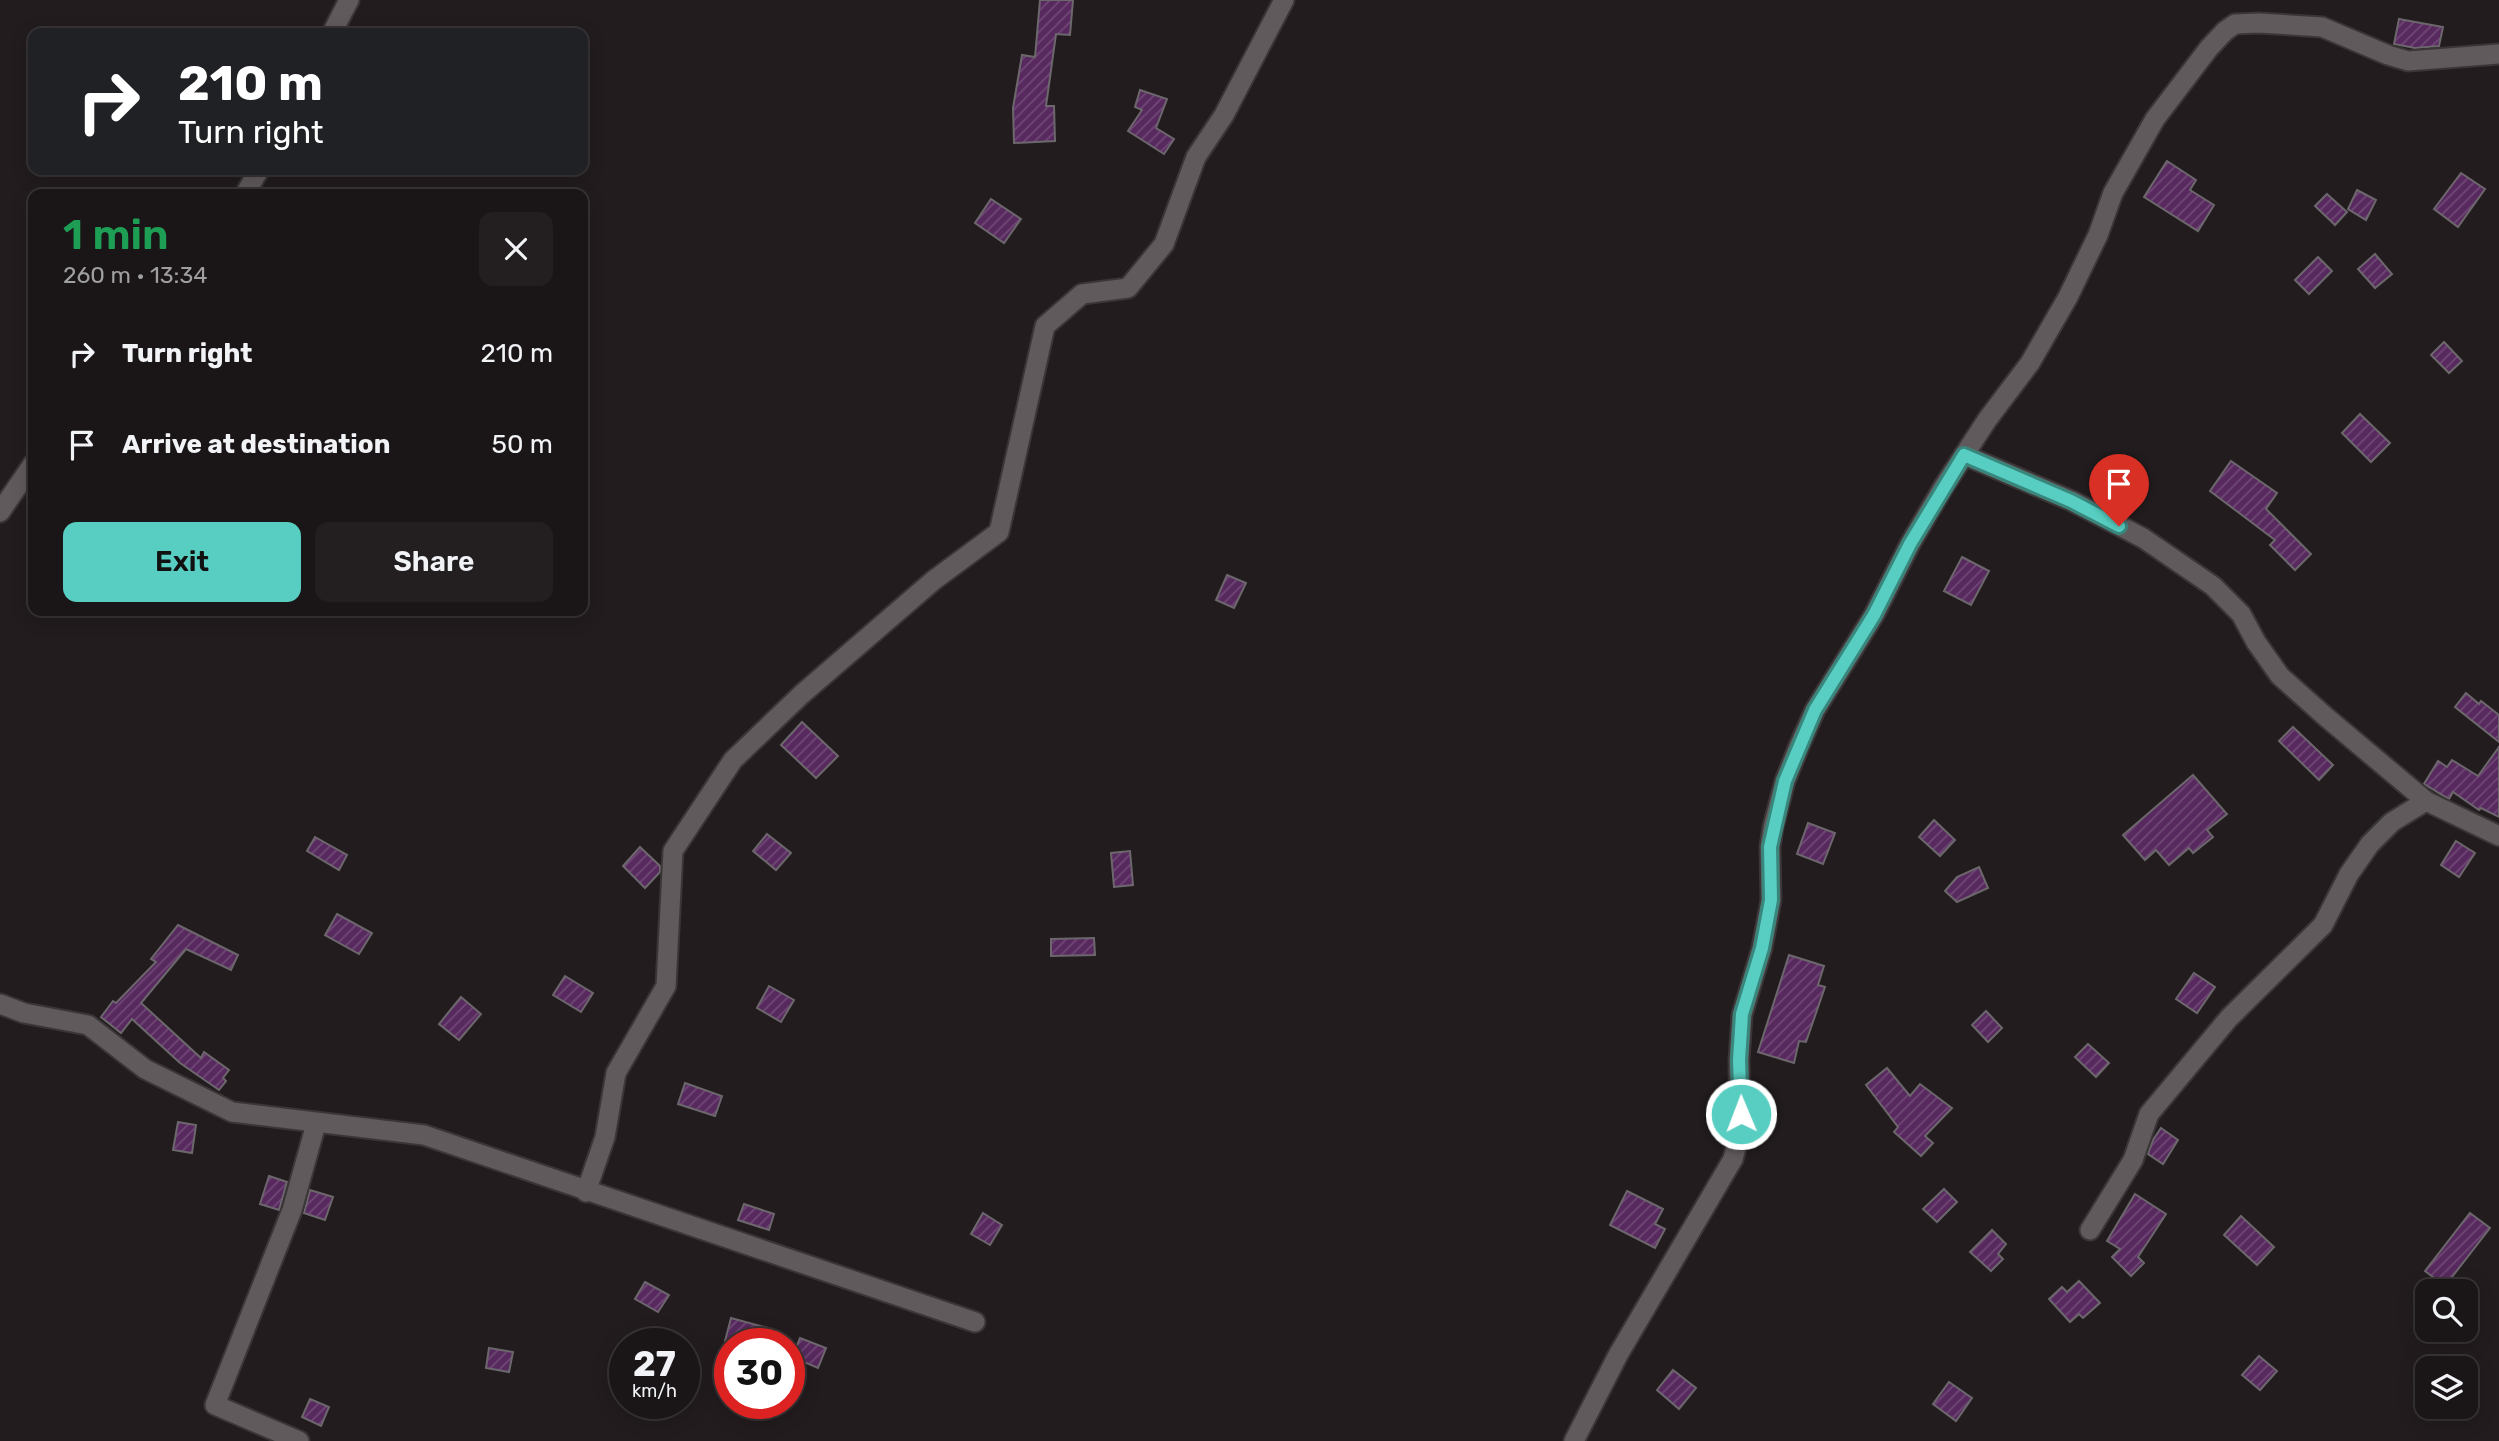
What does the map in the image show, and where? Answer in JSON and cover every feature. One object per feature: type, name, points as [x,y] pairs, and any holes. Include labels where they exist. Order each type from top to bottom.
[{"type":"street","points":[[334,28],[349,0]]},
{"type":"street","points":[[586,1192],[605,1137],[616,1073],[666,986],[673,851],[733,760],[802,694],[934,580],[999,532],[1045,327],[1082,294],[1128,288],[1164,244],[1196,158],[1224,114],[1284,0]]},
{"type":"street","points":[[1574,1441],[1618,1355],[1733,1159],[1740,1133],[1739,1060],[1742,1014],[1762,948],[1771,900],[1770,847],[1785,781],[1815,710],[1874,615],[1910,544],[1964,455],[2030,363],[2068,297],[2098,235],[2113,193],[2149,129],[2194,68],[2225,31],[2235,24],[2322,27],[2408,61],[2499,54]]},
{"type":"street","points":[[1964,455],[2071,501],[2143,538],[2213,586],[2241,614],[2256,642],[2280,676],[2426,802],[2499,836]]},
{"type":"street","points":[[0,512],[28,471]]},
{"type":"street","points":[[2090,1230],[2133,1160],[2149,1114],[2229,1018],[2323,925],[2349,874],[2370,844],[2392,822],[2426,802]]},
{"type":"street","points":[[0,1004],[24,1013],[88,1025],[145,1069],[232,1112],[424,1135],[975,1322]]},
{"type":"street","points":[[299,1441],[215,1405],[292,1210],[316,1124]]},
{"type":"building","points":[[1040,0],[1073,0],[1070,35],[1056,34],[1046,106],[1054,106],[1055,141],[1014,143],[1013,108],[1022,55],[1035,57]]},
{"type":"building","points":[[2399,19],[2443,27],[2439,46],[2415,48],[2394,44]]},
{"type":"building","points":[[1140,90],[1167,99],[1156,128],[1174,139],[1164,154],[1128,131],[1142,110],[1135,107]]},
{"type":"building","points":[[2167,161],[2196,180],[2190,190],[2214,205],[2198,231],[2144,197]]},
{"type":"building","points":[[2461,173],[2485,189],[2458,227],[2434,209]]},
{"type":"building","points":[[2357,190],[2376,200],[2366,220],[2348,209]]},
{"type":"building","points":[[2327,194],[2347,212],[2335,225],[2315,206]]},
{"type":"building","points":[[991,199],[1021,219],[1004,243],[975,223]]},
{"type":"building","points":[[2375,254],[2392,274],[2375,288],[2358,269]]},
{"type":"building","points":[[2318,257],[2332,271],[2309,294],[2295,280]]},
{"type":"building","points":[[2444,342],[2462,361],[2449,373],[2431,355]]},
{"type":"building","points":[[2360,414],[2390,443],[2371,462],[2342,433]]},
{"type":"building","points":[[2231,461],[2277,493],[2266,509],[2311,554],[2295,570],[2270,545],[2275,540],[2210,491]]},
{"type":"building","points":[[1962,557],[1989,571],[1971,605],[1944,591]]},
{"type":"building","points":[[1227,575],[1246,583],[1234,608],[1216,600]]},
{"type":"building","points":[[2466,693],[2499,715],[2499,742],[2455,707]]},
{"type":"building","points":[[802,722],[838,756],[816,778],[781,745]]},
{"type":"building","points":[[2293,727],[2333,765],[2319,780],[2279,741]]},
{"type":"building","points":[[2499,747],[2499,817],[2481,808],[2479,810],[2453,792],[2449,799],[2424,784],[2438,761],[2447,767],[2452,760],[2478,776]]},
{"type":"building","points":[[2193,775],[2227,814],[2207,830],[2213,837],[2193,853],[2189,848],[2169,865],[2156,850],[2145,860],[2123,835]]},
{"type":"building","points":[[1934,820],[1955,840],[1940,856],[1919,837]]},
{"type":"building","points":[[1808,823],[1835,833],[1823,864],[1797,854]]},
{"type":"building","points":[[767,834],[791,853],[776,870],[753,851]]},
{"type":"building","points":[[315,837],[347,855],[339,870],[307,851]]},
{"type":"building","points":[[2456,841],[2475,853],[2459,877],[2441,865]]},
{"type":"building","points":[[640,847],[660,866],[660,872],[645,888],[623,866]]},
{"type":"building","points":[[1130,851],[1133,885],[1114,887],[1111,853]]},
{"type":"building","points":[[1979,867],[1988,888],[1957,902],[1945,891],[1957,877]]},
{"type":"building","points":[[337,914],[372,933],[359,954],[325,935]]},
{"type":"building","points":[[178,925],[238,955],[231,970],[186,949],[141,1003],[201,1058],[204,1052],[229,1070],[223,1078],[226,1081],[219,1090],[180,1063],[132,1019],[121,1033],[101,1017],[113,1001],[116,1003],[156,962],[151,959]]},
{"type":"building","points":[[1094,938],[1095,955],[1051,956],[1051,939]]},
{"type":"building","points":[[1789,955],[1824,966],[1818,985],[1825,987],[1806,1042],[1799,1041],[1794,1063],[1758,1052]]},
{"type":"building","points":[[2194,973],[2215,987],[2197,1013],[2176,999]]},
{"type":"building","points":[[565,976],[593,993],[581,1012],[553,995]]},
{"type":"building","points":[[769,986],[794,1000],[781,1022],[757,1008]]},
{"type":"building","points":[[461,997],[481,1014],[459,1040],[439,1024]]},
{"type":"building","points":[[1986,1011],[2002,1028],[1988,1042],[1972,1025]]},
{"type":"building","points":[[2088,1044],[2109,1063],[2096,1077],[2075,1057]]},
{"type":"building","points":[[1887,1068],[1910,1096],[1920,1084],[1952,1108],[1925,1136],[1933,1143],[1921,1156],[1894,1132],[1898,1127],[1866,1085]]},
{"type":"building","points":[[685,1083],[722,1096],[715,1116],[678,1104]]},
{"type":"building","points":[[178,1122],[196,1125],[192,1153],[173,1150]]},
{"type":"building","points":[[2161,1128],[2178,1140],[2163,1164],[2148,1154]]},
{"type":"building","points":[[269,1176],[287,1182],[279,1210],[260,1204]]},
{"type":"building","points":[[1944,1189],[1957,1202],[1937,1222],[1923,1209]]},
{"type":"building","points":[[310,1190],[333,1197],[325,1220],[304,1213]]},
{"type":"building","points":[[1627,1191],[1663,1209],[1655,1224],[1665,1229],[1655,1248],[1610,1225]]},
{"type":"building","points":[[2135,1194],[2166,1214],[2138,1257],[2144,1263],[2131,1276],[2112,1257],[2120,1249],[2107,1241]]},
{"type":"building","points":[[744,1204],[774,1214],[769,1230],[738,1220]]},
{"type":"building","points":[[983,1213],[1002,1225],[990,1245],[971,1234]]},
{"type":"building","points":[[2470,1213],[2490,1228],[2450,1279],[2436,1279],[2425,1271]]},
{"type":"building","points":[[2241,1216],[2274,1247],[2257,1265],[2224,1235]]},
{"type":"building","points":[[1992,1230],[2006,1244],[1998,1254],[2003,1259],[1991,1271],[1970,1252]]},
{"type":"building","points":[[2079,1281],[2100,1303],[2083,1318],[2079,1314],[2070,1322],[2049,1299],[2062,1287],[2067,1292]]},
{"type":"building","points":[[645,1282],[669,1295],[658,1312],[635,1299]]},
{"type":"building","points":[[731,1318],[768,1328],[728,1328]]},
{"type":"building","points":[[805,1340],[826,1348],[818,1368],[805,1362]]},
{"type":"building","points":[[489,1348],[513,1352],[509,1372],[486,1368]]},
{"type":"building","points":[[2259,1356],[2277,1371],[2260,1390],[2242,1375]]},
{"type":"building","points":[[1673,1370],[1696,1388],[1679,1409],[1657,1390]]},
{"type":"building","points":[[1949,1382],[1972,1398],[1956,1421],[1933,1404]]},
{"type":"building","points":[[310,1399],[329,1407],[321,1426],[302,1417]]},
{"type":"route","points":[[1741,1114],[1739,1060],[1742,1014],[1762,948],[1771,900],[1770,847],[1785,781],[1815,710],[1874,615],[1910,544],[1944,486],[1964,455],[2071,501],[2119,526]]}]
